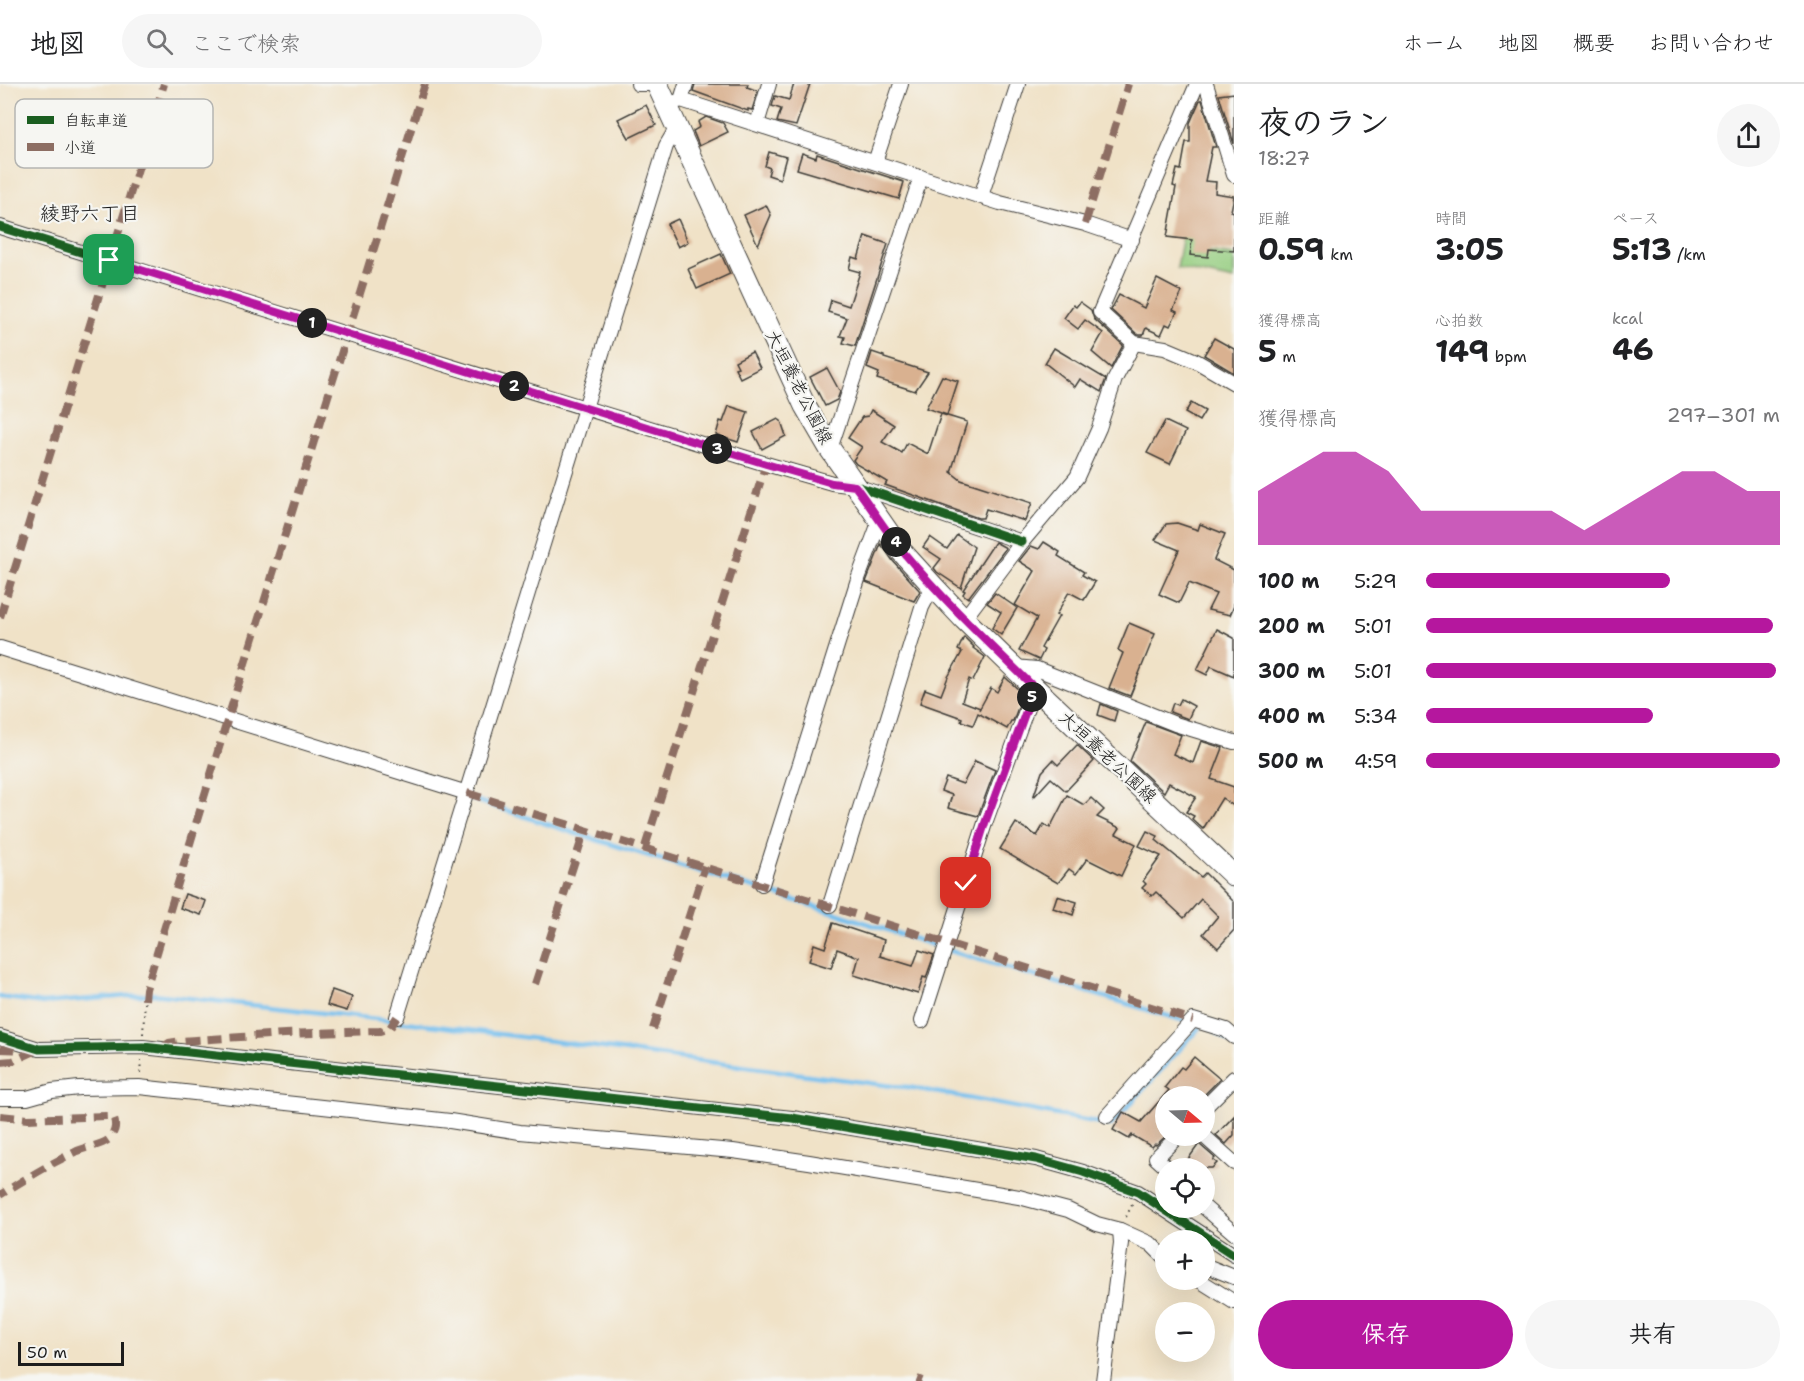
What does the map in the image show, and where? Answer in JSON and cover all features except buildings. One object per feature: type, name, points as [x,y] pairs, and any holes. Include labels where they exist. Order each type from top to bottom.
[{"type":"main road","name":"大垣養老公園線","points":[[657,84],[673,103],[676,129],[805,406],[830,449],[902,552],[964,619],[1014,668],[1234,876]]},
{"type":"street","points":[[638,84],[652,84]]},
{"type":"street","points":[[686,84],[673,103],[757,124],[981,196],[1085,224],[1132,240]]},
{"type":"street","points":[[757,124],[769,84]]},
{"type":"street","points":[[876,162],[901,84]]},
{"type":"street","points":[[981,196],[1018,84]]},
{"type":"street","points":[[1197,84],[1100,312],[1134,343],[1165,348],[1196,361],[1234,383]]},
{"type":"street","points":[[1206,84],[1234,175]]},
{"type":"street","points":[[397,1017],[666,146],[676,129]]},
{"type":"street","points":[[830,449],[921,177]]},
{"type":"street","points":[[0,226],[766,464],[832,483],[855,486],[1022,542]]},
{"type":"street","points":[[964,619],[1022,542],[1077,477],[1099,428],[1115,379],[1134,343]]},
{"type":"street","points":[[762,884],[859,576],[880,520]]},
{"type":"street","points":[[830,905],[922,607],[933,586]]},
{"type":"street","points":[[0,648],[467,793]]},
{"type":"street","points":[[1014,668],[1037,669],[1175,724],[1234,742]]},
{"type":"street","points":[[922,1021],[985,823],[1036,689]]},
{"type":"street","points":[[1107,1116],[1193,1020],[1226,1030],[1234,1037]]},
{"type":"street","points":[[0,1037],[39,1049],[143,1047],[792,1118],[1036,1159],[1083,1172],[1138,1192],[1234,1256]]},
{"type":"street","points":[[1215,1097],[1234,1078]]},
{"type":"street","points":[[0,1098],[27,1098],[52,1091],[79,1089],[139,1088],[450,1121],[520,1132],[733,1151],[1019,1197],[1068,1210],[1097,1224],[1120,1230],[1155,1246]]},
{"type":"street","points":[[1156,1158],[1168,1146]]},
{"type":"street","points":[[1215,1146],[1234,1163]]},
{"type":"street","points":[[1215,1217],[1234,1233]]},
{"type":"street","points":[[1103,1381],[1120,1230]]},
{"type":"street","points":[[1151,1244],[1155,1248]]},
{"type":"street","points":[[1215,1269],[1234,1277]]},
{"type":"street","points":[[1215,1290],[1234,1302]]},
{"type":"path","points":[[139,1088],[145,1000]]},
{"type":"path","points":[[1120,1230],[1138,1192]]},
{"type":"green space","points":[[1183,235],[1198,237],[1196,250],[1234,255],[1234,280],[1177,268]]},
{"type":"waterway","points":[[466,797],[954,952],[1188,1022]]},
{"type":"waterway","points":[[0,997],[43,1003],[153,994],[422,1024],[908,1087],[1111,1125],[1200,1027]]},
{"type":"waterway","points":[[1216,1032],[1234,1044]]},
{"type":"marked path","points":[[159,99],[164,84]]},
{"type":"marked path","points":[[145,1000],[146,989],[228,718],[425,84]]},
{"type":"marked path","points":[[1085,224],[1128,84]]},
{"type":"marked path","points":[[0,617],[138,168]]},
{"type":"marked path","points":[[645,847],[766,464]]},
{"type":"marked path","points":[[467,793],[1193,1020]]},
{"type":"marked path","points":[[535,984],[581,842],[583,828]]},
{"type":"marked path","points":[[653,1029],[705,866]]},
{"type":"marked path","points":[[163,1047],[180,1041],[380,1031],[390,1028],[397,1017]]},
{"type":"marked path","points":[[0,1049],[24,1050]]},
{"type":"marked path","points":[[0,1062],[13,1061],[39,1049]]},
{"type":"marked path","points":[[0,1116],[28,1119],[107,1116],[114,1119],[115,1125],[108,1140],[67,1156],[0,1195]]},
{"type":"marked path","points":[[917,1379],[922,1381]]},
{"type":"cycle path","points":[[0,227],[766,464],[832,483],[856,486],[1022,542]]},
{"type":"cycle path","points":[[0,1037],[39,1049],[143,1047],[792,1118],[1036,1159],[1083,1172],[1138,1192],[1234,1255]]},
{"type":"district","name":"綾野六丁目","points":[[90,213]]},
{"type":"route","points":[[109,260],[766,464],[832,483],[855,486],[902,552],[964,619],[1036,689],[985,823],[966,883]]}]
